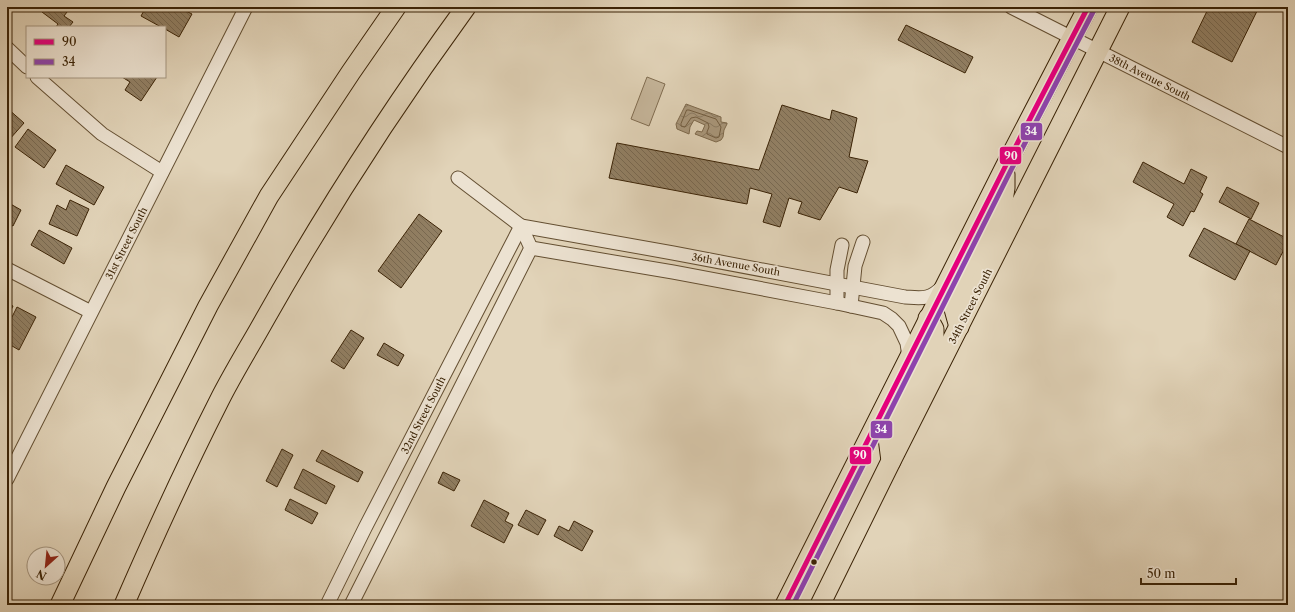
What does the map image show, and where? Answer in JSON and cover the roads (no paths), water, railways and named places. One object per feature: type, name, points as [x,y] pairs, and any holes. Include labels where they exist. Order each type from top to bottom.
[{"type":"highway","points":[[60,605],[116,486],[208,306],[270,196],[351,72],[396,7]]},
{"type":"highway","points":[[124,605],[166,508],[220,399],[290,276],[357,166],[426,61],[466,7]]},
{"type":"highway","points":[[785,605],[928,318],[1088,7]]},
{"type":"highway","name":"34th Street South","points":[[820,605],[1120,7]]},
{"type":"highway","points":[[959,327],[954,309],[957,298],[1003,201],[1005,188],[1005,167]]},
{"type":"highway","points":[[891,461],[888,438],[934,342],[934,329],[928,318]]},
{"type":"street","name":"31st Street South","points":[[7,479],[245,7]]},
{"type":"street","name":"38th Avenue South","points":[[1011,7],[1288,147]]},
{"type":"street","points":[[7,48],[26,66]]},
{"type":"street","points":[[38,78],[102,134],[162,172]]},
{"type":"street","name":"36th Avenue South","points":[[458,178],[521,226],[838,283],[905,297],[927,298],[946,284]]},
{"type":"street","name":"36th Avenue South","points":[[521,226],[531,248],[673,272],[882,313],[892,319],[904,334],[909,357]]},
{"type":"street","name":"32nd Street South","points":[[327,605],[521,226]]},
{"type":"street","points":[[851,306],[855,266],[863,242]]},
{"type":"street","points":[[837,303],[837,270],[842,245]]},
{"type":"street","points":[[351,605],[531,248]]},
{"type":"street","points":[[7,269],[91,312]]},
{"type":"water","points":[[686,104],[721,117],[721,122],[727,123],[721,140],[716,142],[695,134],[697,131],[702,132],[705,125],[694,120],[690,127],[689,134],[677,129],[676,124]]}]
